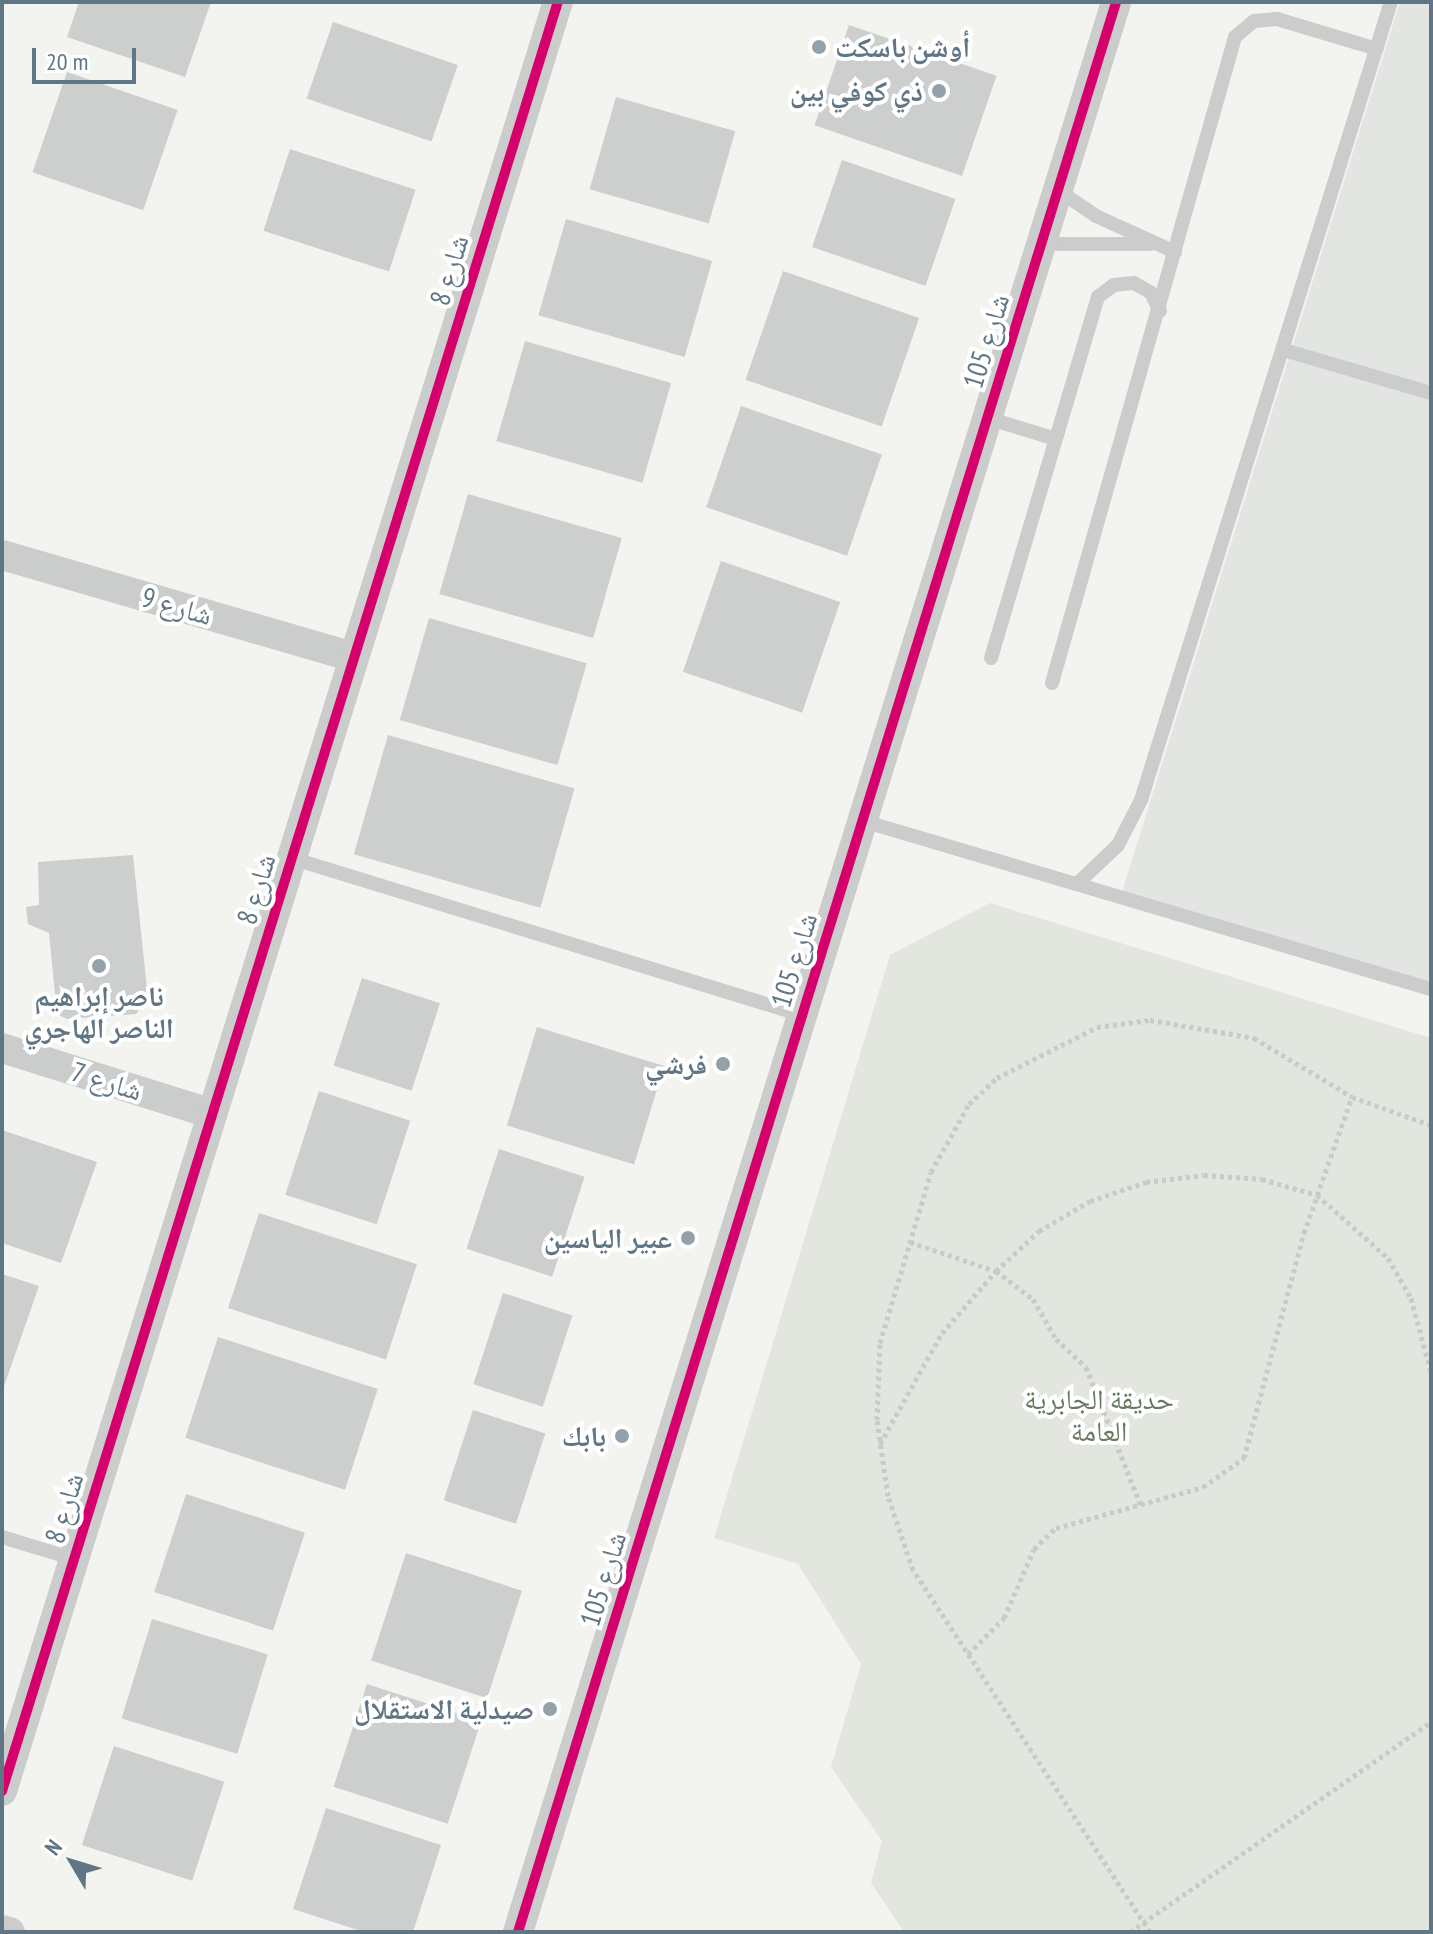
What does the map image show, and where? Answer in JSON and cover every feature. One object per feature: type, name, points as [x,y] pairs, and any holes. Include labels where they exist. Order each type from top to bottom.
[{"type":"street","name":"شارع 8","points":[[2,1791],[558,2]]},
{"type":"street","name":"شارع 105","points":[[518,1932],[1058,189],[1108,4]]},
{"type":"street","name":"شارع 9","points":[[2,555],[353,657]]},
{"type":"street","name":"شارع 7","points":[[2,1048],[212,1114]]},
{"type":"street","points":[[2,1930],[10,1932]]},
{"type":"lane","points":[[1078,883],[1118,845],[1141,800],[1391,2]]},
{"type":"lane","points":[[1052,683],[1160,311],[1231,48],[1243,28],[1277,19],[1377,49]]},
{"type":"lane","points":[[1058,189],[1150,244],[1175,252]]},
{"type":"lane","points":[[1041,244],[1150,244]]},
{"type":"lane","points":[[991,658],[1053,438],[1098,297],[1114,285],[1134,283],[1151,293],[1160,311]]},
{"type":"lane","points":[[1284,350],[1431,393]]},
{"type":"lane","points":[[987,418],[1053,438]]},
{"type":"lane","points":[[863,821],[1431,989]]},
{"type":"lane","points":[[291,858],[802,1015]]},
{"type":"lane","points":[[2,1537],[74,1559]]},
{"type":"path","points":[[1150,1932],[913,1570],[888,1496],[880,1444],[880,1343],[931,1172],[969,1104],[1030,1057],[1097,1027],[1189,1023],[1254,1038],[1352,1097],[1431,1125]]},
{"type":"path","points":[[968,1654],[1004,1618],[1044,1537],[1218,1480],[1244,1458],[1317,1195],[1352,1097]]},
{"type":"path","points":[[880,1444],[942,1333],[996,1271],[1039,1231],[1090,1201],[1146,1182],[1204,1175],[1262,1179],[1317,1195],[1388,1258],[1411,1298],[1431,1372]]},
{"type":"path","points":[[910,1242],[996,1271],[1033,1299],[1056,1339],[1086,1367],[1141,1506]]},
{"type":"path","points":[[1130,1932],[1431,1722]]},
{"type":"shaded area","points":[[1400,2],[1431,2],[1431,989],[1121,895]]},
{"type":"green space","name":"حديقة الجابرية العامة","points":[[990,903],[1431,1038],[1431,1932],[904,1932],[871,1883],[882,1841],[831,1767],[861,1664],[798,1564],[714,1538],[890,955]]},
{"type":"building","points":[[79,2],[211,2],[185,77],[67,37]]},
{"type":"building","points":[[333,22],[458,65],[431,142],[307,99]]},
{"type":"building","points":[[849,25],[997,76],[962,176],[814,125]]},
{"type":"building","points":[[67,72],[178,110],[143,210],[32,172]]},
{"type":"building","points":[[616,97],[735,131],[709,223],[590,189]]},
{"type":"building","points":[[290,149],[416,190],[389,272],[263,231]]},
{"type":"building","points":[[842,160],[955,199],[926,286],[812,247]]},
{"type":"building","points":[[566,219],[712,261],[685,357],[538,315]]},
{"type":"building","points":[[783,271],[919,318],[882,427],[746,380]]},
{"type":"building","points":[[525,341],[671,383],[642,483],[496,441]]},
{"type":"building","points":[[741,406],[882,455],[847,556],[706,507]]},
{"type":"building","points":[[468,494],[622,538],[593,638],[439,594]]},
{"type":"building","points":[[721,561],[840,602],[802,713],[683,672]]},
{"type":"building","points":[[429,618],[587,663],[557,765],[400,720]]},
{"type":"building","points":[[388,735],[574,788],[540,908],[354,854]]},
{"type":"building","name":"ناصر إبراهيم الناصر الهاجري","points":[[133,855],[148,999],[136,1014],[67,1019],[57,1014],[49,933],[28,924],[26,907],[39,905],[38,862]]},
{"type":"building","points":[[362,978],[440,1003],[412,1091],[334,1065]]},
{"type":"building","points":[[537,1027],[664,1066],[634,1164],[507,1125]]},
{"type":"building","points":[[319,1091],[410,1121],[377,1224],[285,1195]]},
{"type":"building","points":[[2,1130],[97,1162],[61,1263],[2,1243]]},
{"type":"building","points":[[499,1149],[585,1177],[552,1277],[467,1249]]},
{"type":"building","points":[[259,1213],[417,1264],[386,1359],[228,1308]]},
{"type":"building","points":[[2,1274],[39,1286],[2,1392]]},
{"type":"building","points":[[503,1293],[572,1316],[543,1407],[473,1384]]},
{"type":"building","points":[[218,1337],[378,1389],[345,1490],[185,1438]]},
{"type":"building","points":[[473,1410],[545,1433],[516,1524],[444,1500]]},
{"type":"building","points":[[186,1494],[305,1533],[273,1631],[154,1592]]},
{"type":"building","points":[[406,1553],[522,1591],[487,1698],[371,1660]]},
{"type":"building","points":[[152,1619],[268,1654],[237,1754],[122,1718]]},
{"type":"building","points":[[367,1684],[481,1721],[448,1824],[334,1787]]},
{"type":"building","points":[[114,1746],[224,1782],[192,1881],[82,1845]]},
{"type":"building","points":[[326,1808],[441,1845],[413,1932],[364,1932],[293,1909]]},
{"type":"cycle path","points":[[2,1791],[558,2]]},
{"type":"cycle path","points":[[518,1932],[1116,2]]},
{"type":"place","name":"أوشن باسكت","points":[[819,47]]},
{"type":"place","name":"ذي كوفي بين","points":[[939,91]]},
{"type":"place","name":"ناصر إبراهيم الناصر الهاجري","points":[[99,966]]},
{"type":"place","name":"فرشي","points":[[723,1064]]},
{"type":"place","name":"عبير الياسين","points":[[688,1238]]},
{"type":"place","name":"بابك","points":[[622,1436]]},
{"type":"place","name":"صيدلية الاستقلال","points":[[550,1709]]}]
